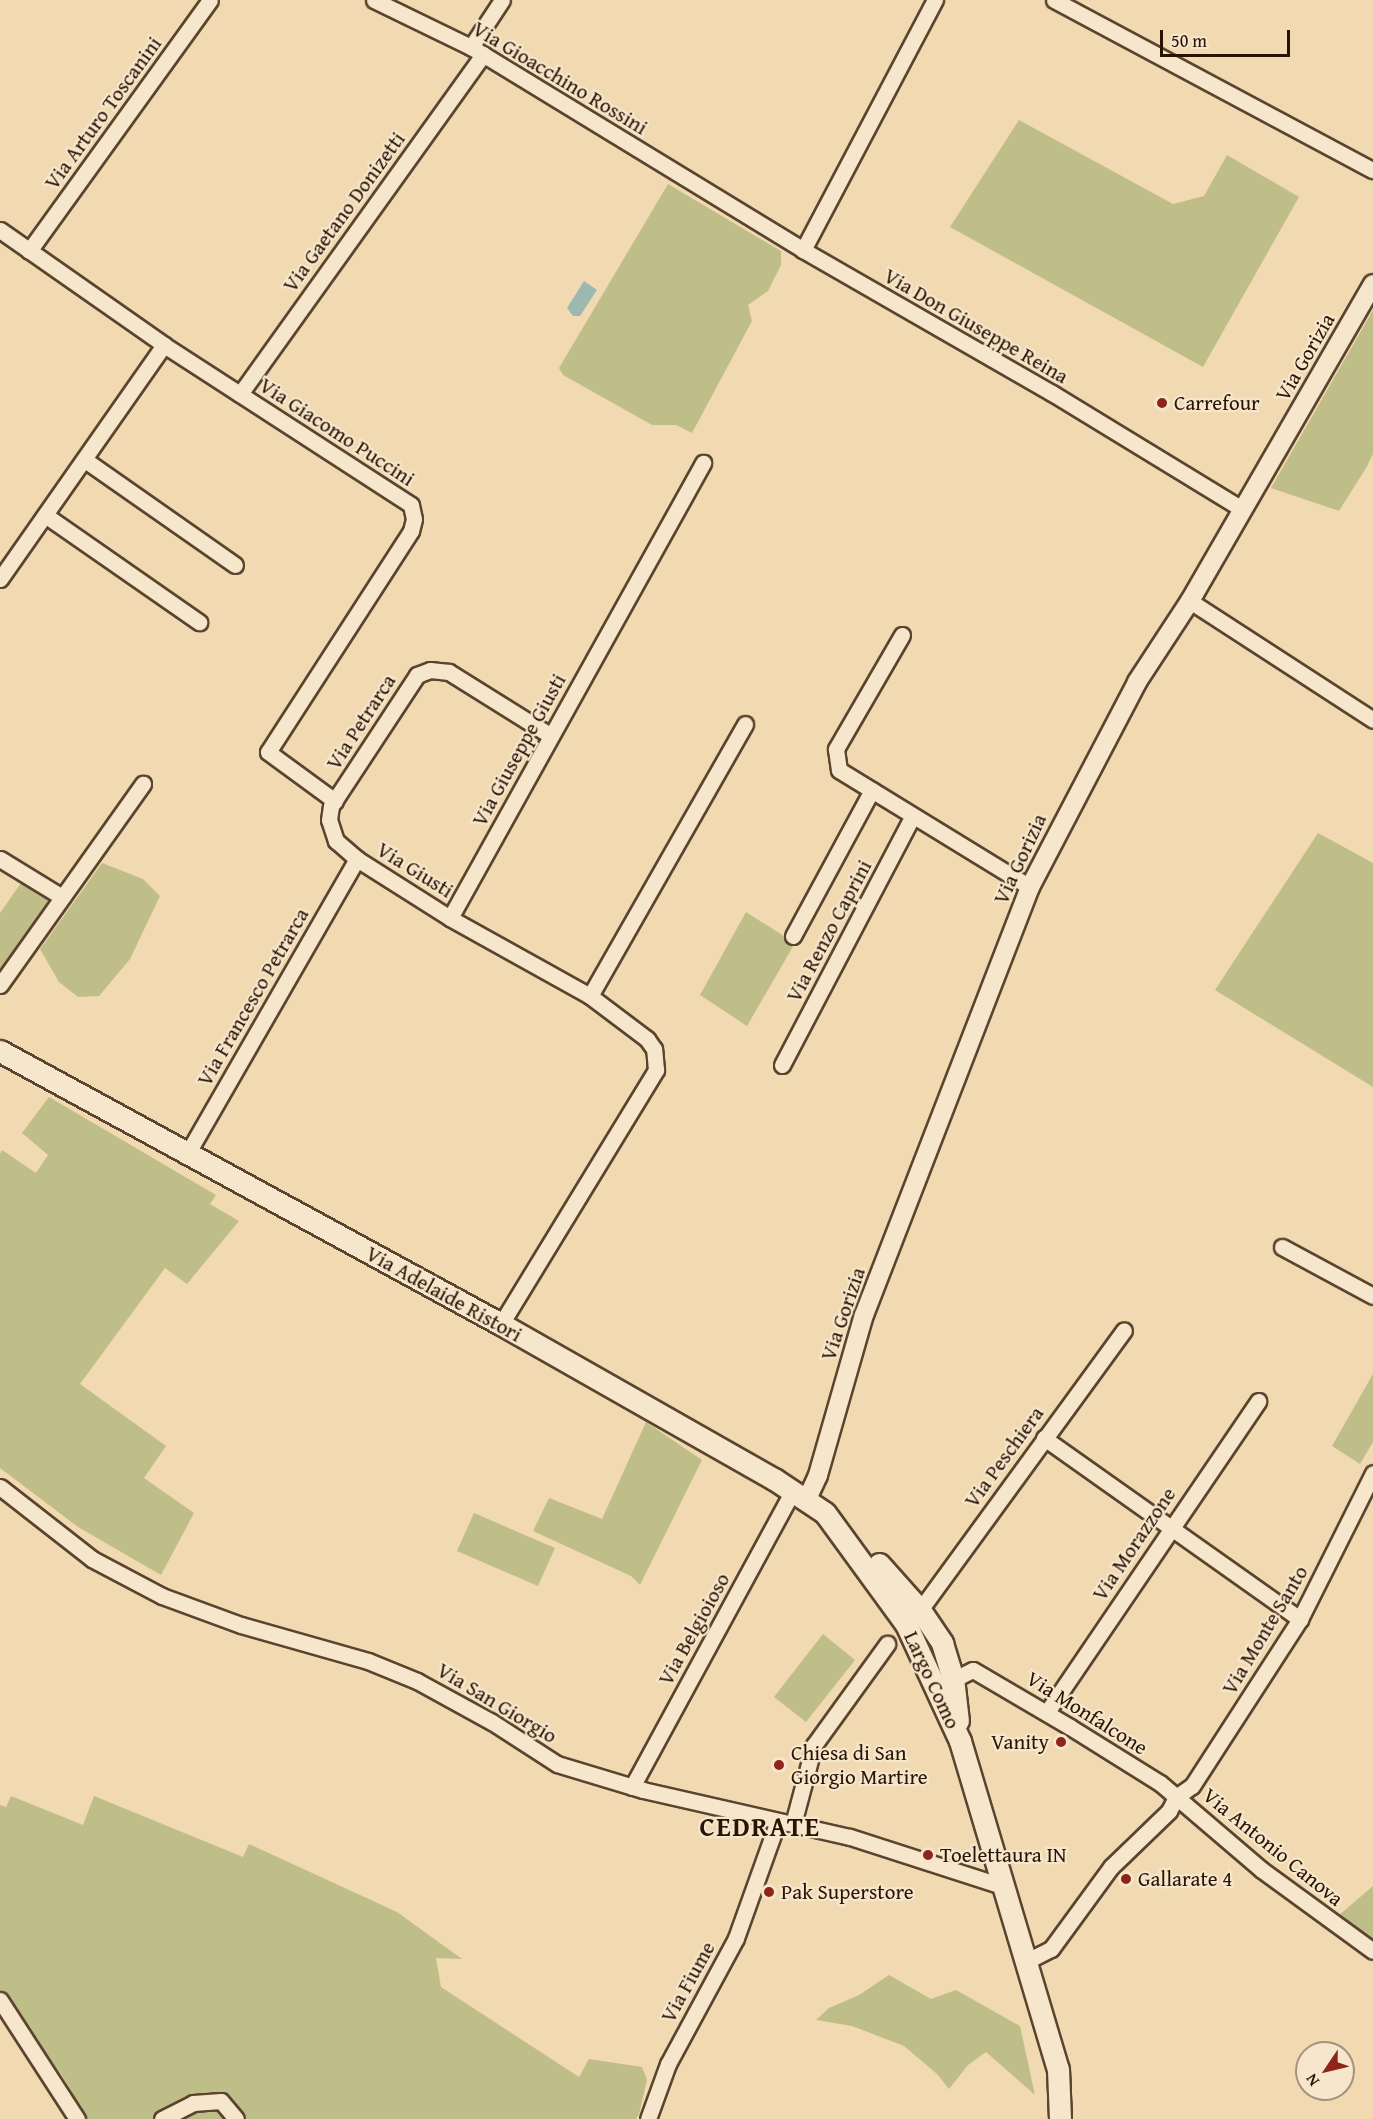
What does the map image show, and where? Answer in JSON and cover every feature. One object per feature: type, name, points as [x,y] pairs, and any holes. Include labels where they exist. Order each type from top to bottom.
[{"type":"main road","name":"Via Adelaide Ristori","points":[[0,1051],[186,1156],[501,1324],[800,1495]]},
{"type":"main road","name":"Largo Como","points":[[800,1495],[876,1560],[920,1610],[942,1643],[945,1683],[1002,1886]]},
{"type":"main road","name":"Largo Como","points":[[840,1529],[945,1683]]},
{"type":"main road","points":[[1002,1886],[1058,2069],[1060,2119]]},
{"type":"street","name":"Via Arturo Toscanini","points":[[29,250],[210,0]]},
{"type":"street","name":"Via Gioacchino Rossini","points":[[374,0],[477,51],[688,181]]},
{"type":"street","name":"Via Gaetano Donizetti","points":[[240,394],[477,51],[502,0]]},
{"type":"street","points":[[803,250],[935,0]]},
{"type":"street","points":[[1054,0],[1373,170]]},
{"type":"street","name":"Via Don Giuseppe Reina","points":[[688,181],[1052,393],[1242,509]]},
{"type":"street","name":"Via Giacomo Puccini","points":[[0,230],[164,345],[411,505],[414,519],[411,531],[268,752],[335,801]]},
{"type":"street","name":"Via Gorizia","points":[[800,1495],[822,1461],[864,1315],[1030,887],[1122,708],[1190,601],[1373,284]]},
{"type":"street","points":[[0,579],[164,345]]},
{"type":"street","points":[[85,460],[235,565]]},
{"type":"street","name":"Via Giuseppe Giusti","points":[[450,918],[703,463]]},
{"type":"street","points":[[45,515],[199,622]]},
{"type":"street","points":[[1190,601],[1373,720]]},
{"type":"street","points":[[902,635],[836,749],[839,770],[912,817],[1030,887]]},
{"type":"street","name":"Via Petrarca","points":[[357,859],[332,832],[329,820],[335,801],[417,675],[430,670],[449,672],[550,735]]},
{"type":"street","points":[[590,996],[745,724]]},
{"type":"street","points":[[0,986],[143,784]]},
{"type":"street","name":"Via Renzo Caprini","points":[[793,936],[872,790]]},
{"type":"street","name":"Via Renzo Caprini","points":[[782,1065],[912,817]]},
{"type":"street","points":[[0,859],[62,897]]},
{"type":"street","name":"Via Giusti","points":[[357,859],[450,918]]},
{"type":"street","name":"Via Francesco Petrarca","points":[[186,1156],[357,859]]},
{"type":"street","points":[[450,918],[590,996],[647,1039],[654,1049],[656,1070],[501,1324]]},
{"type":"street","points":[[1282,1247],[1373,1296]]},
{"type":"street","name":"Via Peschiera","points":[[920,1610],[1124,1330]]},
{"type":"street","name":"Via Morazzone","points":[[1047,1712],[1171,1526],[1258,1401]]},
{"type":"street","points":[[1044,1438],[1300,1619]]},
{"type":"street","name":"Via Monte Santo","points":[[1025,1962],[1051,1949],[1124,1852],[1158,1823],[1176,1797],[1192,1786],[1300,1619],[1372,1479]]},
{"type":"street","name":"Via San Giorgio","points":[[0,1487],[92,1558],[162,1596],[240,1624],[369,1661],[417,1681],[492,1722],[557,1764],[632,1787],[850,1838],[1002,1886]]},
{"type":"street","name":"Via Belgioioso","points":[[632,1787],[800,1495]]},
{"type":"street","name":"Via Monfalcone","points":[[942,1643],[973,1670],[1047,1712],[1176,1797]]},
{"type":"street","points":[[794,1824],[814,1745],[887,1644]]},
{"type":"street","points":[[945,1683],[973,1670]]},
{"type":"street","name":"Via Antonio Canova","points":[[1176,1797],[1262,1869],[1373,1950]]},
{"type":"street","name":"Via Fiume","points":[[648,2119],[668,2064],[736,1938],[778,1821]]},
{"type":"street","points":[[0,2000],[77,2119]]},
{"type":"street","points":[[162,2119],[193,2103],[221,2101],[236,2119]]},
{"type":"shaded area","points":[[1019,120],[1173,204],[1204,196],[1227,155],[1299,197],[1203,367],[950,227]]},
{"type":"shaded area","points":[[668,184],[781,251],[781,265],[768,291],[748,305],[752,321],[692,433],[676,425],[652,425],[563,375],[559,368]]},
{"type":"shaded area","points":[[1373,310],[1373,454],[1366,468],[1339,511],[1271,488]]},
{"type":"shaded area","points":[[1318,833],[1373,863],[1373,1087],[1215,990]]},
{"type":"shaded area","points":[[102,863],[143,879],[160,896],[130,959],[99,996],[78,997],[59,982],[40,949]]},
{"type":"shaded area","points":[[21,883],[51,902],[0,970],[0,913]]},
{"type":"shaded area","points":[[746,912],[795,943],[747,1026],[700,995]]},
{"type":"shaded area","points":[[49,1097],[216,1195],[210,1204],[239,1221],[187,1284],[165,1268],[80,1384],[166,1446],[144,1478],[194,1513],[161,1575],[78,1527],[0,1468],[0,1154],[2,1150],[36,1173],[48,1155],[22,1133]]},
{"type":"shaded area","points":[[1373,1374],[1373,1442],[1360,1464],[1332,1446]]},
{"type":"shaded area","points":[[646,1422],[702,1460],[640,1585],[631,1576],[533,1531],[549,1498],[602,1519]]},
{"type":"shaded area","points":[[474,1513],[555,1548],[538,1586],[457,1551]]},
{"type":"shaded area","points":[[823,1634],[855,1660],[806,1722],[774,1697]]},
{"type":"shaded area","points":[[11,1796],[83,1825],[94,1796],[243,1857],[249,1844],[397,1912],[462,1959],[436,1958],[441,1987],[579,2077],[589,2059],[642,2067],[647,2080],[639,2114],[636,2119],[86,2119],[65,2080],[0,1990],[0,1805],[6,1807]]},
{"type":"shaded area","points":[[1373,1886],[1373,1941],[1338,1916]]},
{"type":"shaded area","points":[[889,1975],[931,1999],[956,1990],[1020,2026],[1035,2095],[986,2052],[968,2065],[949,2089],[937,2074],[904,2046],[852,2026],[816,2020],[829,2008],[859,1995]]},
{"type":"water","points":[[584,281],[597,290],[580,316],[573,316],[567,308]]},
{"type":"place","name":"Carrefour","points":[[1162,403]]},
{"type":"place","name":"Vanity","points":[[1061,1742]]},
{"type":"place","name":"Chiesa di San Giorgio Martire","points":[[779,1765]]},
{"type":"place","name":"Toelettaura IN","points":[[928,1855]]},
{"type":"place","name":"Gallarate 4","points":[[1126,1879]]},
{"type":"place","name":"Pak Superstore","points":[[769,1892]]},
{"type":"district","name":"CEDRATE","points":[[760,1827]]}]
